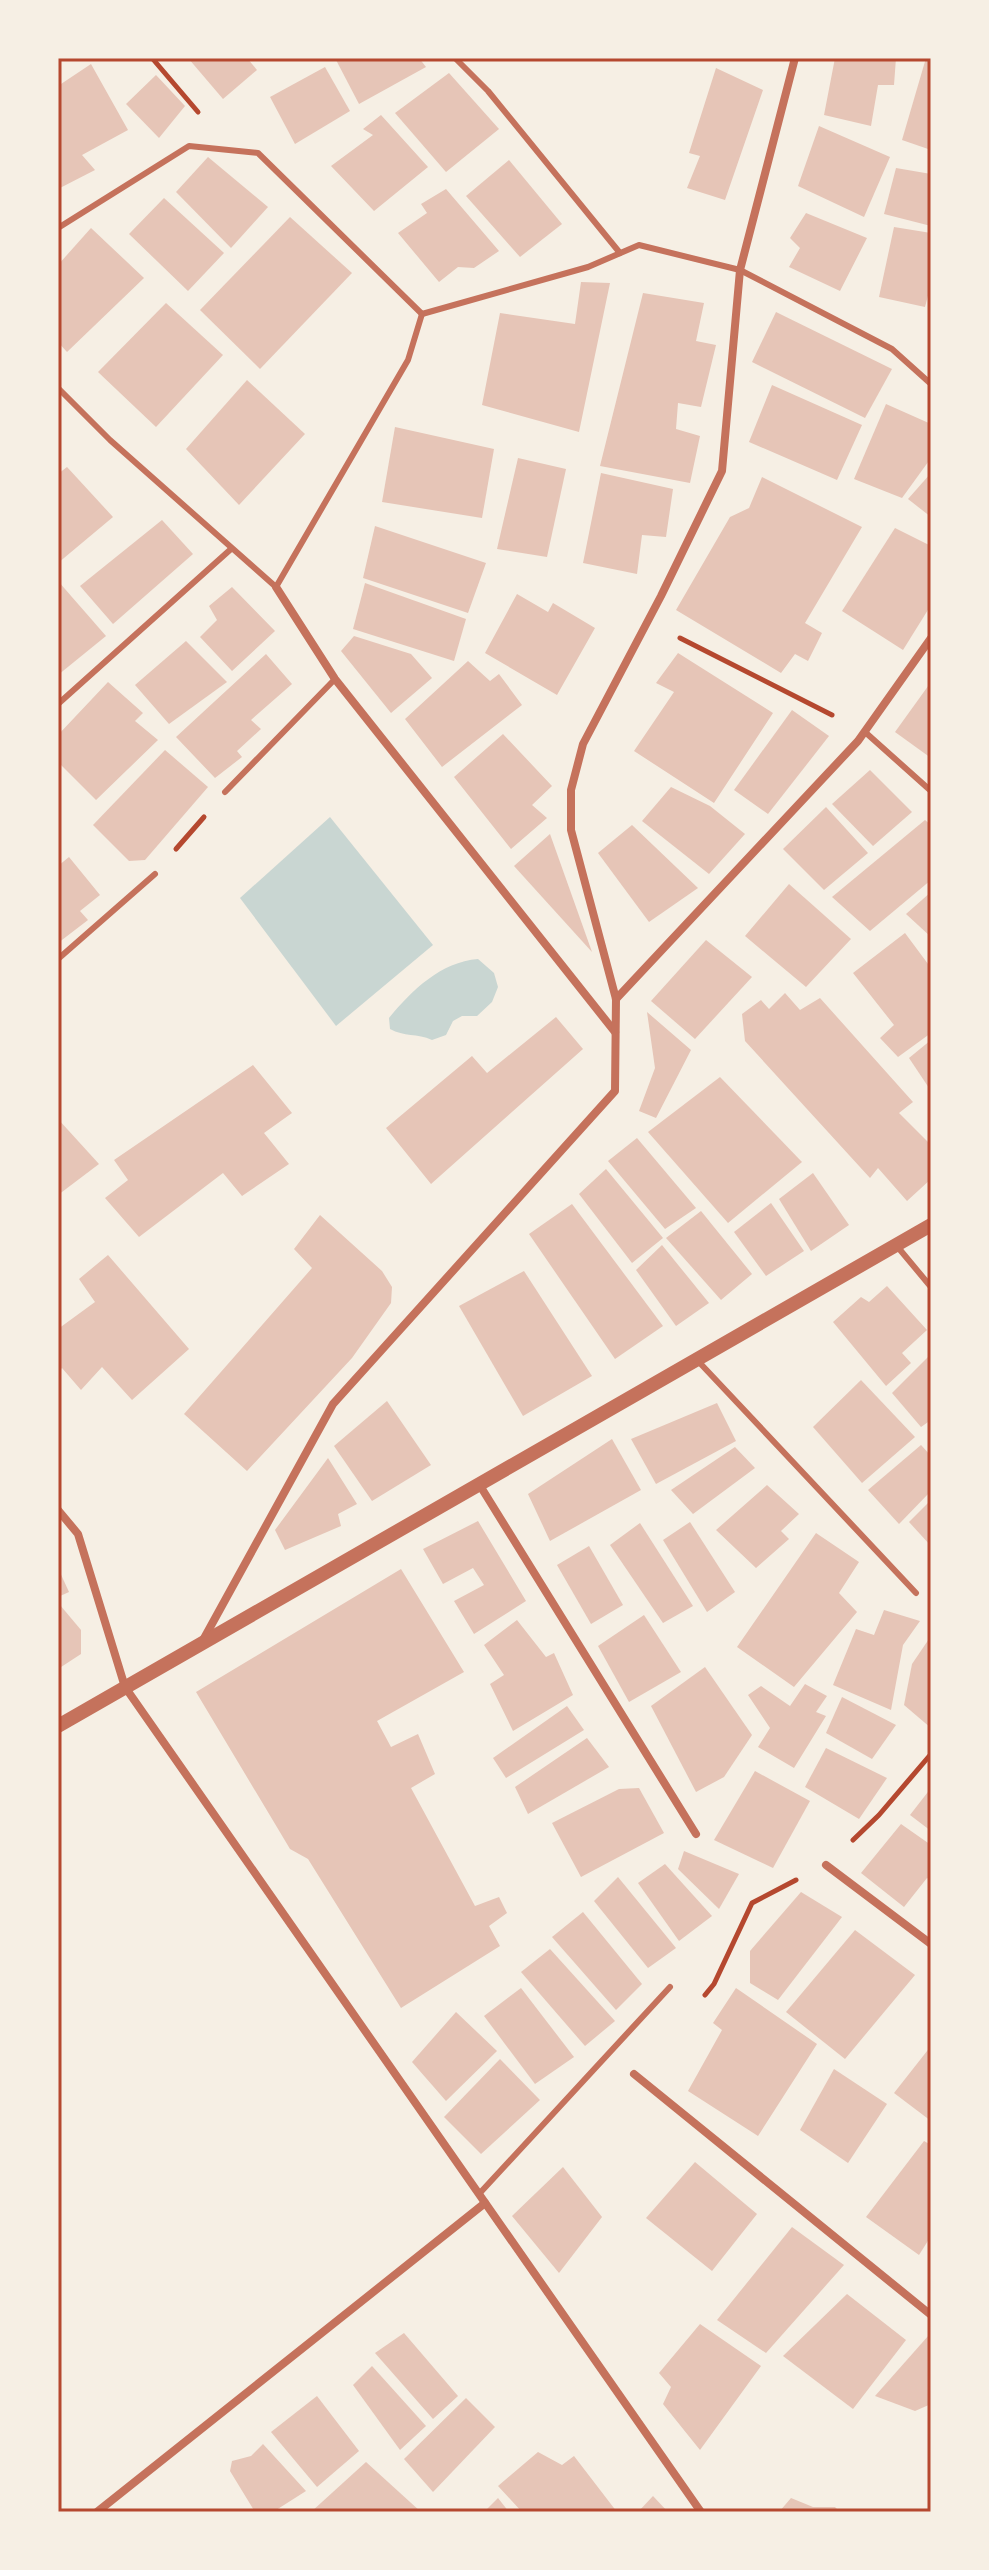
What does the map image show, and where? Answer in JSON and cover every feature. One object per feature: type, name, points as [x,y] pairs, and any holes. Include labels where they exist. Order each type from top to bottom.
[{"type":"street","points":[[201,1643],[333,1404],[615,1091],[616,999],[571,830],[571,790],[583,744],[722,471],[740,270],[795,58]]},
{"type":"street","points":[[276,587],[335,679],[615,1033]]},
{"type":"street","points":[[616,999],[865,732],[931,638]]},
{"type":"street","points":[[58,1726],[931,1225]]},
{"type":"street","points":[[479,1484],[696,1834]]},
{"type":"street","points":[[58,1510],[78,1534],[125,1687],[701,2512]]},
{"type":"street","points":[[826,1865],[931,1944]]},
{"type":"street","points":[[634,2074],[931,2315]]},
{"type":"street","points":[[97,2512],[485,2203]]},
{"type":"lane","points":[[455,58],[488,91],[620,253]]},
{"type":"lane","points":[[58,228],[189,146],[258,153],[422,314]]},
{"type":"lane","points":[[422,314],[588,267],[639,245],[740,270],[892,349],[931,384]]},
{"type":"lane","points":[[58,388],[110,440],[276,587],[408,360],[422,314]]},
{"type":"lane","points":[[58,704],[231,549]]},
{"type":"lane","points":[[225,792],[335,679]]},
{"type":"lane","points":[[865,732],[931,791]]},
{"type":"lane","points":[[58,959],[155,874]]},
{"type":"lane","points":[[896,1245],[931,1287]]},
{"type":"lane","points":[[695,1359],[916,1593]]},
{"type":"lane","points":[[479,2194],[670,1987]]},
{"type":"path","points":[[152,58],[229,150]]},
{"type":"path","points":[[647,621],[865,732]]},
{"type":"path","points":[[155,874],[225,792]]},
{"type":"path","points":[[704,1996],[714,1984],[752,1903],[826,1865],[879,1815],[931,1754]]},
{"type":"shaded area","points":[[330,817],[433,945],[336,1026],[240,898]]},
{"type":"shaded area","points":[[478,959],[494,973],[498,987],[492,1002],[477,1016],[462,1016],[453,1021],[446,1035],[432,1040],[390,1029],[389,1018],[428,979],[464,961]]},
{"type":"building","points":[[188,58],[247,58],[257,70],[223,99]]},
{"type":"building","points":[[335,58],[419,58],[426,67],[359,104]]},
{"type":"building","points":[[835,58],[896,58],[894,85],[878,85],[871,126],[824,115]]},
{"type":"building","points":[[926,58],[931,58],[931,150],[902,140]]},
{"type":"building","points":[[91,64],[128,130],[82,155],[95,170],[58,189],[58,86]]},
{"type":"building","points":[[325,67],[350,111],[295,144],[270,97]]},
{"type":"building","points":[[716,68],[763,90],[725,200],[687,188],[700,156],[689,153]]},
{"type":"building","points":[[449,73],[499,129],[446,172],[395,113]]},
{"type":"building","points":[[156,75],[185,106],[159,138],[126,104]]},
{"type":"building","points":[[381,115],[428,167],[374,211],[331,166],[373,135],[363,129]]},
{"type":"building","points":[[819,126],[890,157],[864,217],[798,186]]},
{"type":"building","points":[[208,157],[268,207],[231,248],[176,192]]},
{"type":"building","points":[[509,160],[562,224],[520,257],[466,196]]},
{"type":"building","points":[[896,168],[931,174],[931,226],[884,214]]},
{"type":"building","points":[[446,189],[499,251],[474,268],[458,267],[439,282],[398,233],[427,213],[421,204]]},
{"type":"building","points":[[164,198],[224,253],[188,291],[129,234]]},
{"type":"building","points":[[806,213],[867,238],[840,291],[789,267],[800,248],[790,238]]},
{"type":"building","points":[[290,217],[352,273],[260,369],[200,310]]},
{"type":"building","points":[[894,227],[931,233],[931,284],[925,307],[879,297]]},
{"type":"building","points":[[91,228],[144,278],[67,352],[58,342],[58,265]]},
{"type":"building","points":[[581,282],[610,283],[579,432],[482,405],[500,313],[575,324]]},
{"type":"building","points":[[643,293],[704,303],[696,341],[716,345],[701,407],[678,403],[676,429],[700,436],[690,483],[600,466]]},
{"type":"building","points":[[166,303],[223,355],[156,427],[98,372]]},
{"type":"building","points":[[776,312],[892,369],[865,418],[752,362]]},
{"type":"building","points":[[247,380],[305,434],[239,505],[186,449]]},
{"type":"building","points":[[772,385],[862,425],[837,480],[749,442]]},
{"type":"building","points":[[886,404],[931,424],[931,458],[902,498],[854,479]]},
{"type":"building","points":[[395,427],[494,449],[482,518],[382,502]]},
{"type":"building","points":[[518,458],[566,469],[547,557],[497,549]]},
{"type":"building","points":[[67,467],[113,517],[58,563],[58,474]]},
{"type":"building","points":[[601,473],[673,489],[666,537],[642,535],[637,574],[583,563]]},
{"type":"building","points":[[931,473],[931,517],[908,499]]},
{"type":"building","points":[[762,477],[862,527],[805,623],[822,633],[808,661],[795,654],[781,673],[676,610],[730,517],[749,508]]},
{"type":"building","points":[[162,520],[193,554],[113,624],[80,586]]},
{"type":"building","points":[[375,526],[486,563],[468,613],[363,578]]},
{"type":"building","points":[[895,528],[931,546],[931,605],[903,650],[842,611]]},
{"type":"building","points":[[58,581],[106,636],[58,675]]},
{"type":"building","points":[[365,583],[466,619],[454,661],[353,629]]},
{"type":"building","points":[[232,587],[275,631],[232,671],[200,637],[217,620],[209,606]]},
{"type":"building","points":[[517,594],[548,612],[553,603],[595,628],[557,695],[485,653]]},
{"type":"building","points":[[354,636],[411,654],[432,678],[391,713],[341,651]]},
{"type":"building","points":[[186,641],[227,682],[169,724],[135,685]]},
{"type":"building","points":[[678,653],[773,713],[714,803],[634,751],[674,692],[656,683]]},
{"type":"building","points":[[266,654],[292,684],[251,720],[261,729],[237,751],[242,757],[215,778],[176,737]]},
{"type":"building","points":[[468,661],[490,681],[499,674],[522,705],[442,767],[405,719]]},
{"type":"building","points":[[108,682],[143,713],[135,721],[158,740],[96,800],[58,762],[58,735]]},
{"type":"building","points":[[931,682],[931,758],[895,732]]},
{"type":"building","points":[[792,710],[829,736],[768,814],[734,790]]},
{"type":"building","points":[[503,734],[552,786],[532,805],[547,818],[511,849],[454,777]]},
{"type":"building","points":[[165,750],[208,787],[145,860],[129,861],[93,825]]},
{"type":"building","points":[[870,770],[912,812],[873,846],[832,804]]},
{"type":"building","points":[[671,787],[710,806],[745,834],[709,874],[642,821]]},
{"type":"building","points":[[826,807],[868,853],[824,890],[783,849]]},
{"type":"building","points":[[925,820],[931,825],[931,880],[870,931],[832,897]]},
{"type":"building","points":[[632,825],[698,888],[649,922],[598,853]]},
{"type":"building","points":[[550,834],[592,952],[514,866]]},
{"type":"building","points":[[69,857],[100,895],[80,911],[88,920],[58,943],[58,866]]},
{"type":"building","points":[[789,884],[851,939],[806,987],[745,936]]},
{"type":"building","points":[[931,892],[931,937],[906,914]]},
{"type":"building","points":[[905,933],[931,968],[931,1033],[898,1057],[880,1038],[894,1025],[853,973]]},
{"type":"building","points":[[706,940],[752,977],[695,1039],[651,1001]]},
{"type":"building","points":[[785,993],[800,1010],[820,998],[913,1102],[899,1113],[931,1145],[931,1179],[907,1201],[878,1168],[870,1178],[745,1041],[742,1014],[761,1000],[769,1009]]},
{"type":"building","points":[[647,1012],[691,1050],[656,1118],[639,1111],[655,1068]]},
{"type":"building","points":[[556,1017],[583,1049],[431,1184],[386,1128],[472,1056],[487,1073]]},
{"type":"building","points":[[931,1040],[931,1091],[909,1058]]},
{"type":"building","points":[[253,1065],[292,1113],[264,1133],[289,1164],[242,1196],[223,1173],[139,1237],[105,1198],[128,1180],[114,1160]]},
{"type":"building","points":[[720,1077],[802,1162],[728,1223],[648,1132]]},
{"type":"building","points":[[58,1119],[99,1164],[58,1195]]},
{"type":"building","points":[[637,1138],[696,1208],[665,1229],[608,1161]]},
{"type":"building","points":[[606,1169],[663,1238],[632,1263],[579,1194]]},
{"type":"building","points":[[813,1173],[849,1225],[811,1251],[779,1199]]},
{"type":"building","points":[[771,1203],[804,1251],[766,1276],[734,1232]]},
{"type":"building","points":[[572,1204],[663,1326],[615,1359],[529,1234]]},
{"type":"building","points":[[701,1211],[752,1274],[721,1300],[666,1238]]},
{"type":"building","points":[[320,1215],[382,1271],[392,1287],[391,1303],[352,1358],[247,1471],[184,1414],[312,1268],[294,1249]]},
{"type":"building","points":[[662,1245],[709,1303],[676,1326],[636,1270]]},
{"type":"building","points":[[108,1255],[189,1349],[132,1400],[102,1367],[81,1390],[62,1368],[58,1372],[58,1329],[95,1302],[79,1279]]},
{"type":"building","points":[[524,1271],[592,1376],[523,1416],[459,1306]]},
{"type":"building","points":[[887,1286],[927,1330],[902,1353],[911,1363],[886,1386],[833,1322],[861,1297],[869,1302]]},
{"type":"building","points":[[931,1354],[931,1420],[921,1427],[892,1393]]},
{"type":"building","points":[[861,1380],[915,1437],[862,1483],[813,1427]]},
{"type":"building","points":[[387,1401],[431,1465],[372,1501],[334,1446]]},
{"type":"building","points":[[717,1403],[736,1441],[656,1484],[631,1439]]},
{"type":"building","points":[[612,1439],[641,1490],[550,1541],[528,1494]]},
{"type":"building","points":[[921,1445],[931,1456],[931,1491],[899,1524],[868,1490]]},
{"type":"building","points":[[735,1447],[755,1468],[693,1514],[671,1490]]},
{"type":"building","points":[[328,1458],[357,1504],[338,1514],[341,1526],[285,1550],[275,1530]]},
{"type":"building","points":[[767,1485],[799,1514],[781,1531],[789,1539],[756,1568],[716,1530]]},
{"type":"building","points":[[931,1500],[931,1546],[909,1522]]},
{"type":"building","points":[[478,1521],[526,1601],[474,1634],[454,1601],[484,1585],[473,1568],[443,1584],[423,1549]]},
{"type":"building","points":[[690,1522],[735,1592],[707,1612],[663,1540]]},
{"type":"building","points":[[640,1523],[693,1606],[663,1623],[610,1545]]},
{"type":"building","points":[[816,1533],[859,1562],[839,1593],[857,1612],[794,1687],[737,1647]]},
{"type":"building","points":[[589,1546],[623,1605],[591,1624],[557,1565]]},
{"type":"building","points":[[58,1568],[69,1592],[58,1597]]},
{"type":"building","points":[[401,1569],[464,1672],[377,1721],[391,1747],[418,1734],[435,1774],[411,1788],[475,1906],[499,1897],[507,1913],[489,1926],[500,1946],[401,2008],[308,1859],[290,1849],[196,1692]]},
{"type":"building","points":[[58,1606],[81,1630],[81,1654],[58,1669]]},
{"type":"building","points":[[884,1610],[920,1621],[903,1645],[891,1710],[833,1685],[856,1629],[874,1635]]},
{"type":"building","points":[[644,1615],[681,1672],[629,1702],[598,1646]]},
{"type":"building","points":[[517,1620],[546,1657],[554,1653],[573,1695],[513,1731],[490,1684],[504,1675],[484,1645]]},
{"type":"building","points":[[931,1636],[931,1728],[904,1705],[912,1664]]},
{"type":"building","points":[[705,1667],[752,1735],[724,1777],[696,1792],[651,1706]]},
{"type":"building","points":[[805,1684],[827,1696],[816,1712],[826,1716],[794,1768],[758,1747],[770,1728],[748,1695],[761,1686],[790,1706]]},
{"type":"building","points":[[842,1697],[896,1725],[872,1759],[826,1733]]},
{"type":"building","points":[[567,1706],[584,1730],[506,1778],[493,1758]]},
{"type":"building","points":[[587,1738],[609,1767],[528,1814],[515,1787]]},
{"type":"building","points":[[826,1748],[887,1778],[859,1819],[805,1787]]},
{"type":"building","points":[[755,1771],[810,1801],[773,1868],[714,1840]]},
{"type":"building","points":[[639,1788],[664,1833],[581,1877],[552,1823],[619,1789]]},
{"type":"building","points":[[931,1788],[931,1831],[910,1815]]},
{"type":"building","points":[[901,1824],[931,1845],[931,1880],[927,1878],[904,1907],[861,1873]]},
{"type":"building","points":[[684,1851],[739,1874],[719,1909],[678,1869]]},
{"type":"building","points":[[665,1864],[712,1916],[679,1941],[638,1883]]},
{"type":"building","points":[[618,1877],[676,1948],[648,1968],[594,1901]]},
{"type":"building","points":[[801,1892],[842,1917],[778,2000],[750,1983],[750,1951]]},
{"type":"building","points":[[583,1912],[642,1984],[616,2010],[552,1937]]},
{"type":"building","points":[[855,1930],[915,1975],[845,2059],[786,2012]]},
{"type":"building","points":[[550,1949],[615,2021],[585,2046],[521,1972]]},
{"type":"building","points":[[521,1988],[574,2057],[535,2084],[484,2016]]},
{"type":"building","points":[[736,1988],[817,2044],[758,2136],[688,2091],[722,2030],[713,2023]]},
{"type":"building","points":[[456,2012],[497,2051],[446,2101],[412,2062]]},
{"type":"building","points":[[931,2046],[931,2121],[894,2093]]},
{"type":"building","points":[[500,2059],[540,2100],[481,2154],[444,2117]]},
{"type":"building","points":[[834,2069],[887,2104],[848,2163],[800,2130]]},
{"type":"building","points":[[924,2141],[931,2145],[931,2236],[919,2255],[866,2217]]},
{"type":"building","points":[[695,2162],[757,2214],[712,2271],[646,2218]]},
{"type":"building","points":[[563,2167],[602,2217],[559,2273],[512,2216]]},
{"type":"building","points":[[792,2227],[844,2265],[766,2353],[717,2320]]},
{"type":"building","points":[[847,2294],[906,2340],[853,2409],[783,2356]]},
{"type":"building","points":[[700,2324],[761,2366],[700,2450],[663,2404],[671,2387],[659,2373]]},
{"type":"building","points":[[404,2333],[458,2396],[433,2419],[375,2353]]},
{"type":"building","points":[[929,2335],[931,2404],[915,2411],[875,2396]]},
{"type":"building","points":[[372,2366],[426,2426],[400,2450],[353,2385]]},
{"type":"building","points":[[317,2396],[359,2451],[317,2487],[271,2432]]},
{"type":"building","points":[[466,2398],[495,2427],[433,2492],[404,2459]]},
{"type":"building","points":[[263,2444],[306,2491],[273,2512],[255,2512],[230,2471],[232,2461],[251,2456]]},
{"type":"building","points":[[538,2452],[562,2465],[574,2456],[617,2512],[522,2512],[498,2486]]},
{"type":"building","points":[[366,2462],[421,2512],[311,2512]]},
{"type":"building","points":[[653,2496],[668,2512],[638,2512]]},
{"type":"building","points":[[498,2498],[509,2512],[484,2512]]},
{"type":"building","points":[[791,2498],[813,2507],[835,2507],[840,2512],[779,2512]]}]
